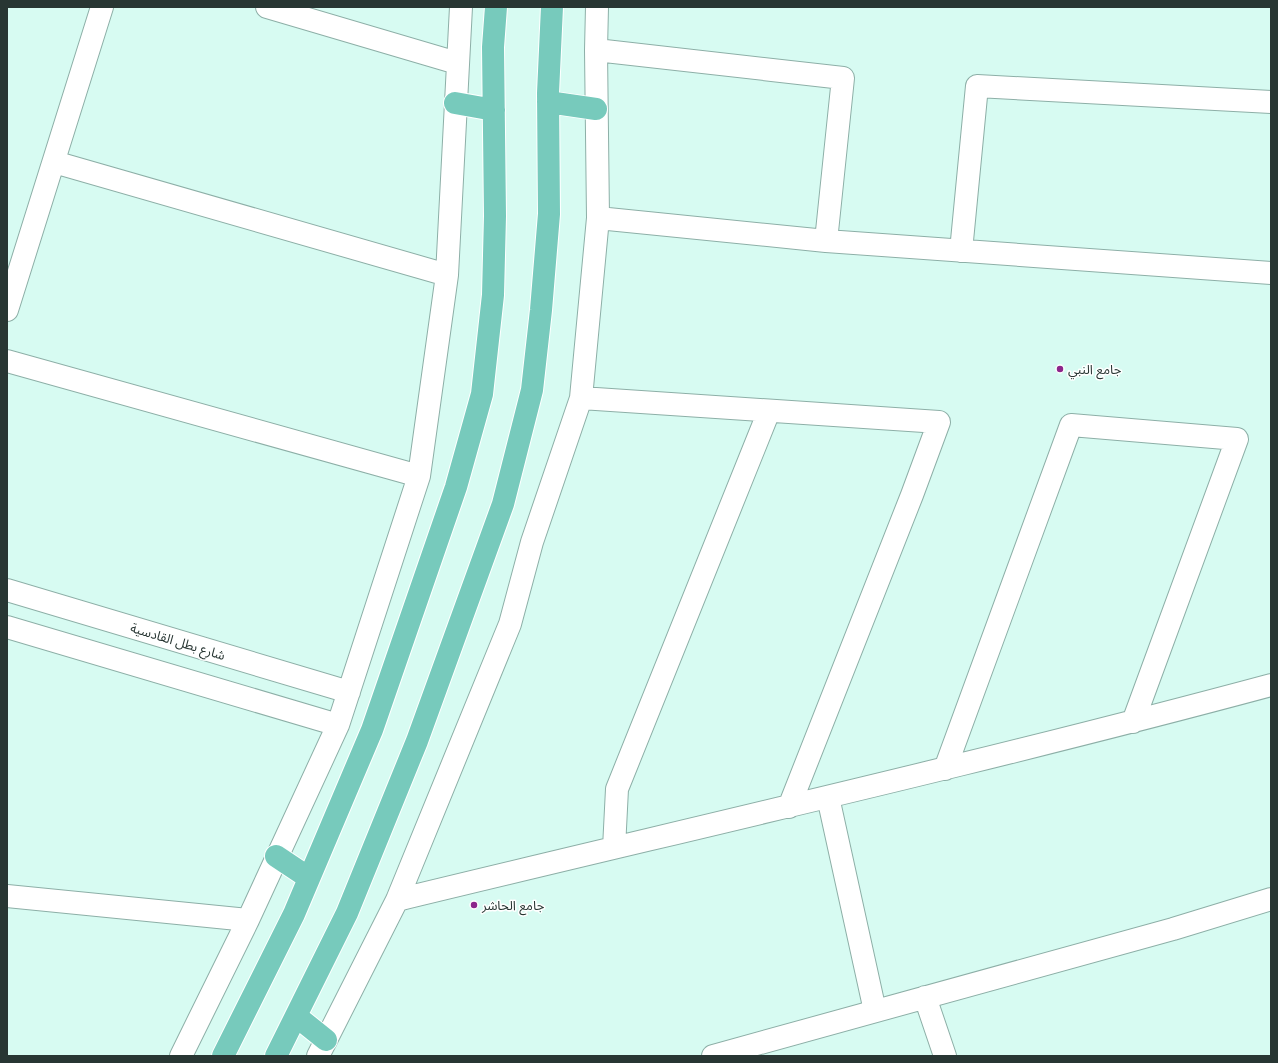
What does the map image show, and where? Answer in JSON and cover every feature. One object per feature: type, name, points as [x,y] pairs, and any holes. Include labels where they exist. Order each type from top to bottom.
[{"type":"main road","points":[[223,1056],[294,914],[374,723],[456,487],[482,394],[492,295],[495,216],[493,47],[496,7]]},
{"type":"main road","points":[[276,1056],[347,913],[414,748],[503,504],[532,390],[540,317],[549,214],[548,102],[552,7]]},
{"type":"main road","points":[[548,102],[596,109]]},
{"type":"main road","points":[[455,103],[494,110]]},
{"type":"main road","points":[[276,856],[310,878]]},
{"type":"main road","points":[[296,1016],[322,1048]]},
{"type":"street","points":[[7,310],[102,7]]},
{"type":"street","points":[[267,7],[457,63]]},
{"type":"street","points":[[181,1056],[248,920],[276,856],[338,725],[418,476],[447,275],[461,7]]},
{"type":"street","points":[[322,1048],[397,900],[510,624],[532,542],[581,398],[598,218],[596,109],[597,7]]},
{"type":"street","points":[[596,50],[843,78],[826,241]]},
{"type":"street","points":[[961,251],[977,86],[1271,102]]},
{"type":"street","points":[[54,162],[447,275]]},
{"type":"street","points":[[598,218],[826,241],[1271,273]]},
{"type":"street","points":[[7,361],[418,476]]},
{"type":"street","points":[[581,398],[939,422],[788,807]]},
{"type":"street","points":[[614,848],[617,789],[769,411]]},
{"type":"street","points":[[945,769],[1071,425],[1237,438],[1133,722]]},
{"type":"street","name":"شارع بطل القادسية","points":[[7,590],[349,692]]},
{"type":"street","points":[[7,627],[338,725]]},
{"type":"street","points":[[397,900],[945,769],[1133,722],[1271,685]]},
{"type":"street","points":[[828,797],[874,1011]]},
{"type":"street","points":[[7,896],[248,920]]},
{"type":"street","points":[[713,1056],[1173,929],[1271,899]]},
{"type":"street","points":[[924,997],[945,1056]]},
{"type":"place","name":"جامع النبي","points":[[1060,369]]},
{"type":"place","name":"جامع الحاشر","points":[[474,905]]}]
